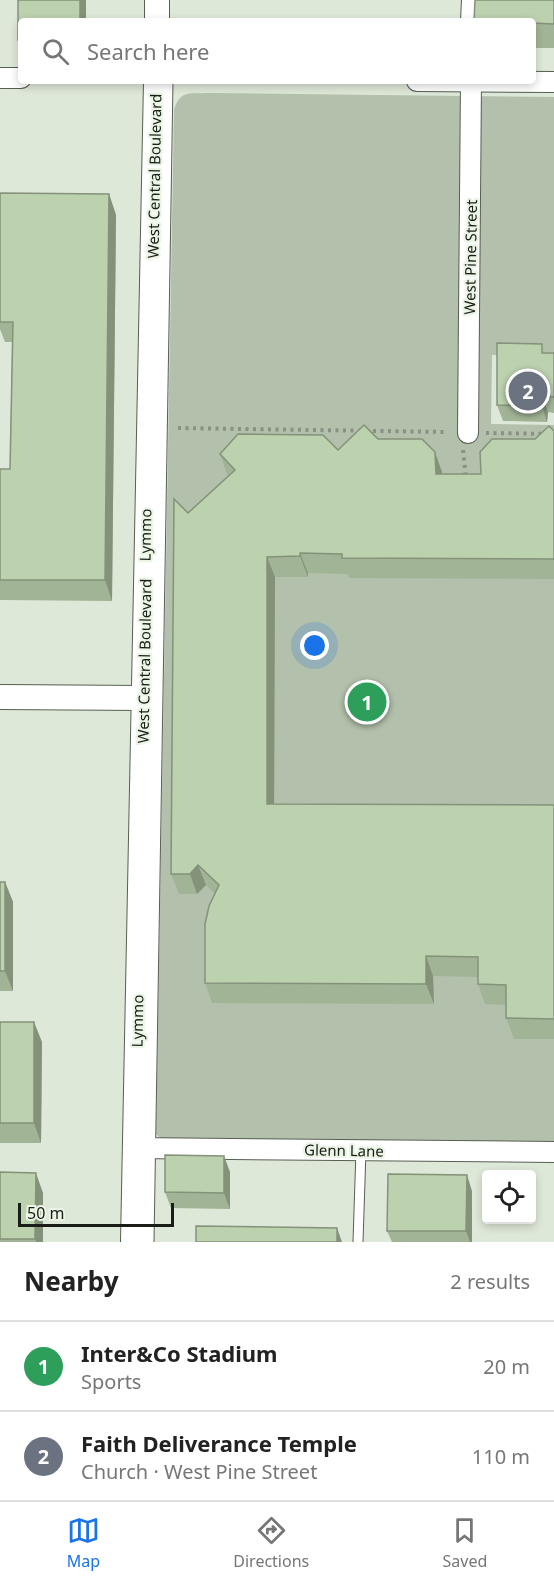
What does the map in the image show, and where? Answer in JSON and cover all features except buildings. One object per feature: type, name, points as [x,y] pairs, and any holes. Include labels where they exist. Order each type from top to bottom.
[{"type":"street","points":[[157,0],[157,18]]},
{"type":"street","points":[[471,18],[472,0]]},
{"type":"street","points":[[0,78],[18,78]]},
{"type":"street","points":[[536,82],[554,82]]},
{"type":"street","name":"West Central Boulevard","points":[[133,1242],[142,1148],[143,698],[156,84]]},
{"type":"street","name":"West Pine Street","points":[[465,433],[471,84]]},
{"type":"street","points":[[0,698],[143,698]]},
{"type":"street","name":"Glenn Lane","points":[[142,1148],[554,1152]]},
{"type":"lane","name":"Lymmo","points":[[149,1242],[142,1148],[168,84]]},
{"type":"lane","points":[[358,1242],[361,1150]]},
{"type":"path","points":[[178,428],[554,434]]},
{"type":"path","points":[[465,433],[466,484]]},
{"type":"green space","points":[[207,93],[554,97],[554,356],[492,355],[491,424],[554,425],[554,1142],[160,1138],[156,1134],[174,110],[182,96]]},
{"type":"place","name":"Faith Deliverance Temple","points":[[528,391]]},
{"type":"place","name":"Inter&Co Stadium","points":[[367,702]]}]
